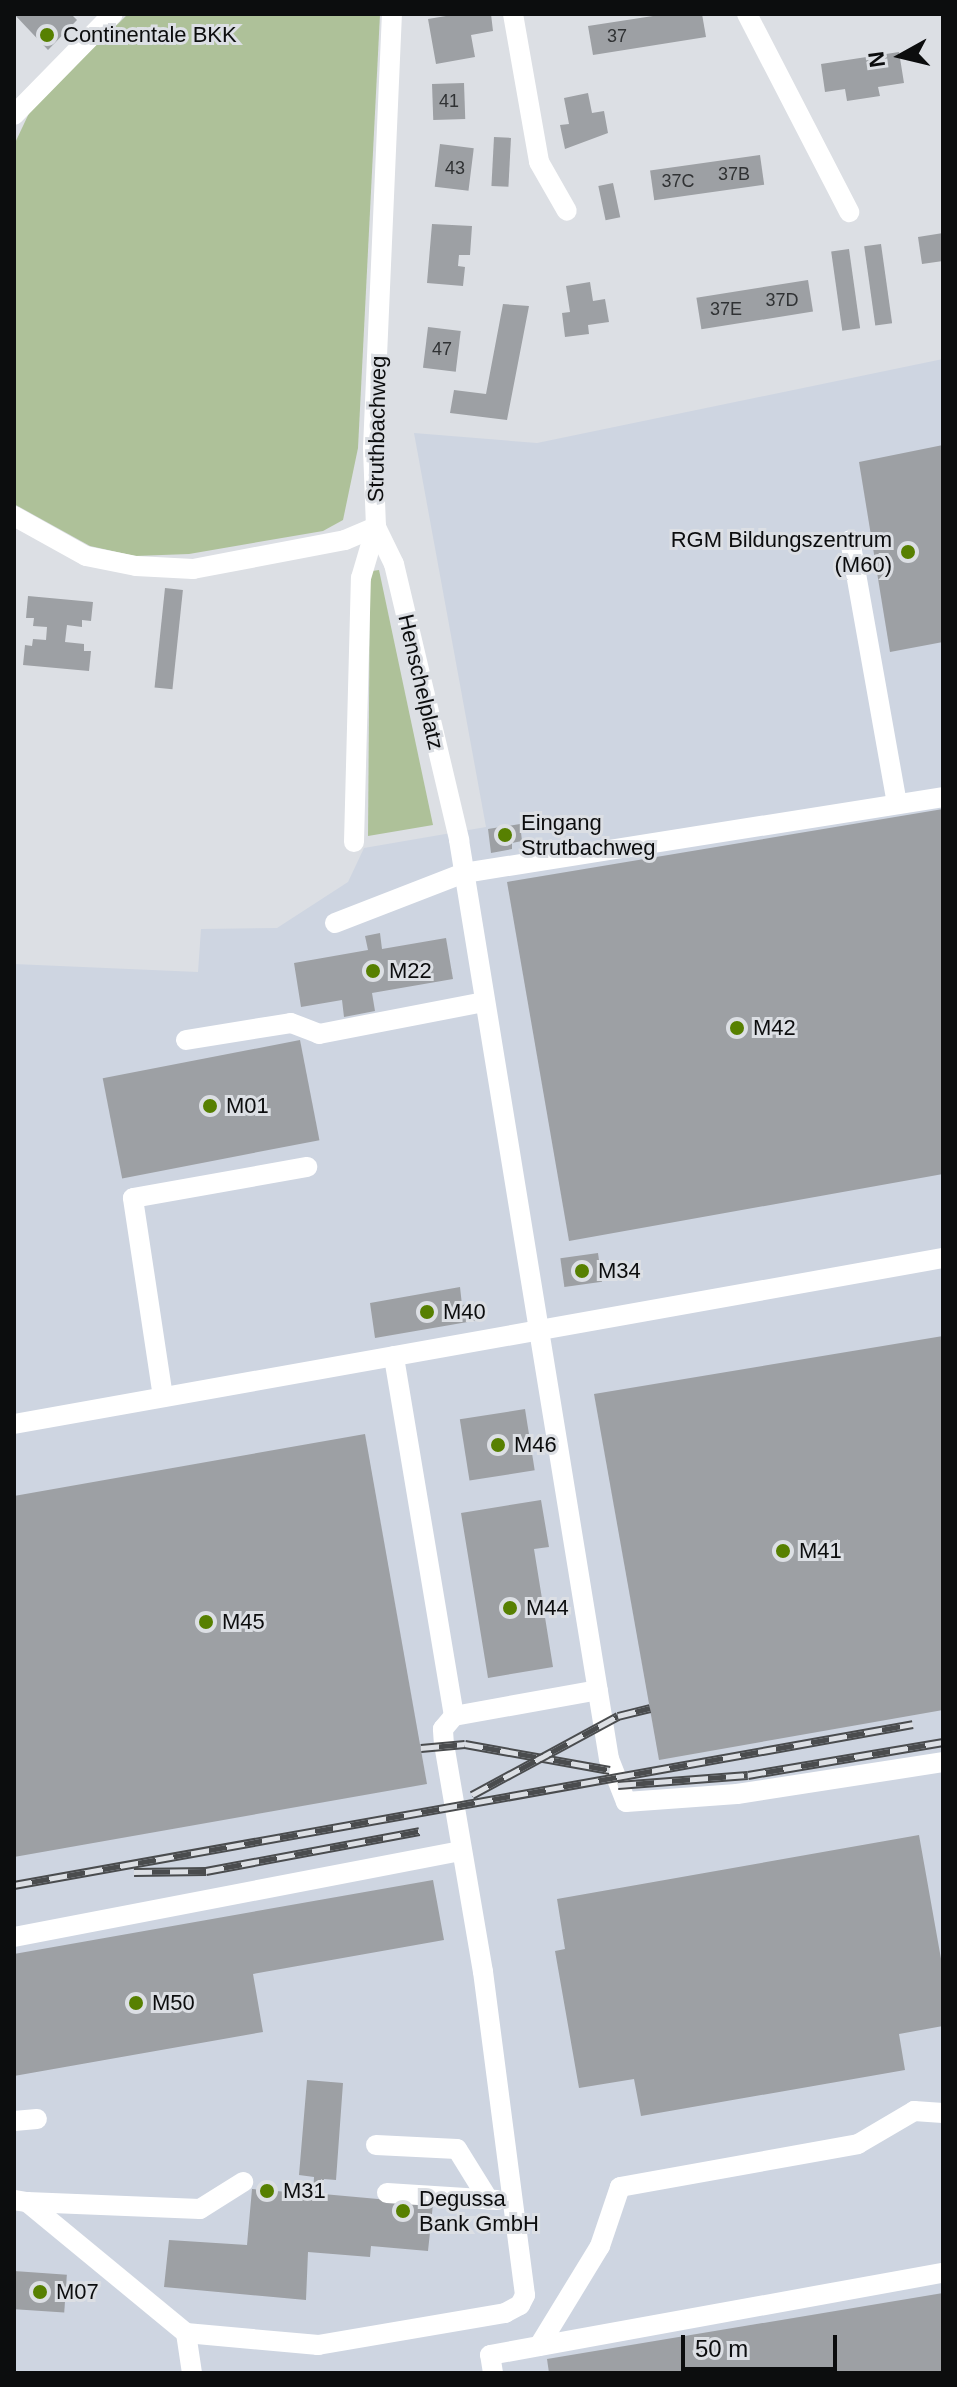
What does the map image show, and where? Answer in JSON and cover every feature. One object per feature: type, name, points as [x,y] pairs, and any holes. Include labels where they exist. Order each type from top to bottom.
[{"type":"street","points":[[14,115],[112,14]]},
{"type":"street","name":"Struthbachweg","points":[[354,842],[361,578],[376,527],[373,448],[392,14]]},
{"type":"street","points":[[513,14],[539,162],[567,211]]},
{"type":"street","points":[[747,14],[849,212]]},
{"type":"street","points":[[14,516],[86,556],[136,566],[193,569],[345,540],[376,527]]},
{"type":"street","name":"Henschelplatz","points":[[376,527],[394,564],[459,840],[535,1330],[609,1759],[626,1802],[737,1794],[943,1762]]},
{"type":"street","points":[[850,540],[897,804]]},
{"type":"street","points":[[335,923],[464,873],[943,797]]},
{"type":"street","points":[[186,1040],[291,1023],[319,1034],[484,1002]]},
{"type":"street","points":[[163,1397],[133,1198],[307,1167]]},
{"type":"street","points":[[14,1424],[943,1258]]},
{"type":"street","points":[[394,1356],[454,1716]]},
{"type":"street","points":[[20,2201],[186,2333],[318,2345],[505,2313],[520,2305],[525,2295],[513,2201],[443,1729],[454,1716],[598,1690]]},
{"type":"street","points":[[14,1937],[462,1851]]},
{"type":"street","points":[[539,2346],[600,2246],[620,2187],[858,2144],[914,2111],[943,2113]]},
{"type":"street","points":[[14,2121],[37,2119]]},
{"type":"street","points":[[376,2145],[457,2149],[488,2199]]},
{"type":"street","points":[[20,2201],[200,2209],[243,2182]]},
{"type":"street","points":[[387,2193],[513,2201]]},
{"type":"street","points":[[493,2373],[490,2355],[943,2273]]},
{"type":"street","points":[[186,2333],[192,2373]]},
{"type":"shaded area","points":[[943,359],[943,2373],[14,2373],[14,964],[198,972],[201,929],[277,928],[348,882],[364,848],[486,827],[414,433],[537,443]]},
{"type":"green space","points":[[128,14],[380,14],[358,448],[343,520],[323,531],[189,554],[135,556],[90,546],[14,504],[14,145],[31,109]]},
{"type":"green space","points":[[379,570],[433,825],[368,836],[370,579],[372,571]]},
{"type":"building","name":"Continentale BKK","points":[[14,14],[71,14],[77,20],[48,50]]},
{"type":"building","points":[[458,14],[491,14],[493,31],[471,35],[475,57],[436,64],[428,19]]},
{"type":"building","points":[[666,14],[702,14],[706,37],[593,55],[588,26]]},
{"type":"building","points":[[899,52],[904,83],[878,87],[880,96],[847,101],[845,89],[825,92],[821,64]]},
{"type":"building","points":[[464,83],[465,119],[433,120],[432,84]]},
{"type":"building","points":[[588,93],[592,113],[604,111],[608,133],[565,149],[560,125],[569,124],[564,98]]},
{"type":"building","points":[[494,137],[511,138],[508,187],[491,186]]},
{"type":"building","points":[[440,144],[474,148],[469,191],[435,187]]},
{"type":"building","points":[[760,155],[764,185],[654,200],[650,170]]},
{"type":"building","points":[[613,183],[620,217],[606,220],[598,186]]},
{"type":"building","points":[[432,224],[472,226],[470,255],[459,255],[458,266],[465,267],[463,286],[427,283]]},
{"type":"building","points":[[943,233],[943,261],[922,264],[918,237]]},
{"type":"building","points":[[881,244],[892,323],[875,326],[864,246]]},
{"type":"building","points":[[849,249],[860,328],[842,331],[831,252]]},
{"type":"building","points":[[808,280],[813,312],[701,329],[696,298]]},
{"type":"building","points":[[590,282],[593,301],[605,299],[609,322],[588,325],[589,334],[565,337],[562,313],[570,312],[566,286]]},
{"type":"building","points":[[503,304],[529,306],[507,420],[450,413],[454,390],[486,394]]},
{"type":"building","points":[[428,327],[461,331],[456,372],[423,368]]},
{"type":"building","name":"RGM Bildungszentrum (M60)","points":[[943,445],[943,642],[890,652],[859,462]]},
{"type":"building","points":[[165,588],[183,590],[172,689],[155,687]]},
{"type":"building","points":[[28,596],[93,602],[91,621],[82,620],[82,627],[67,625],[65,642],[84,644],[84,651],[91,651],[89,671],[23,665],[25,645],[32,646],[33,639],[46,640],[47,627],[33,626],[34,618],[26,618]]},
{"type":"building","name":"M42","points":[[943,809],[943,1174],[569,1241],[507,882]]},
{"type":"building","name":"Eingang Strutbachweg","points":[[520,824],[522,841],[512,843],[512,849],[491,853],[488,829]]},
{"type":"building","name":"M22","points":[[380,933],[382,949],[446,938],[453,979],[372,993],[375,1011],[344,1017],[342,1000],[301,1007],[294,963],[368,950],[365,936]]},
{"type":"building","name":"M01","points":[[300,1040],[319,1140],[122,1178],[103,1078]]},
{"type":"building","name":"M34","points":[[598,1253],[602,1282],[564,1287],[560,1258]]},
{"type":"building","name":"M40","points":[[460,1287],[462,1305],[482,1302],[485,1319],[375,1338],[370,1303]]},
{"type":"building","name":"M41","points":[[943,1336],[943,1710],[659,1760],[594,1394]]},
{"type":"building","name":"M46","points":[[525,1409],[535,1470],[470,1481],[460,1419]]},
{"type":"building","name":"M45","points":[[365,1434],[427,1784],[14,1857],[14,1496]]},
{"type":"building","name":"M44","points":[[541,1500],[549,1547],[534,1549],[553,1667],[488,1678],[461,1513]]},
{"type":"building","points":[[919,1835],[943,1970],[943,2026],[899,2034],[905,2070],[641,2116],[634,2079],[579,2088],[555,1951],[565,1949],[557,1899]]},
{"type":"building","name":"M50","points":[[433,1880],[444,1940],[253,1974],[263,2032],[14,2076],[14,1954]]},
{"type":"building","name":"M31","points":[[307,2080],[343,2083],[336,2180],[324,2179],[323,2194],[433,2204],[428,2251],[371,2246],[370,2257],[308,2252],[306,2300],[164,2287],[169,2240],[247,2245],[252,2189],[313,2194],[314,2177],[299,2175]]},
{"type":"building","name":"M07","points":[[14,2271],[67,2275],[64,2313],[14,2309]]},
{"type":"building","points":[[943,2293],[943,2373],[549,2373],[547,2359]]},
{"type":"railway","points":[[472,1795],[618,1716],[650,1708]]},
{"type":"railway","points":[[14,1885],[913,1724]]},
{"type":"railway","points":[[618,1785],[748,1775],[943,1742]]},
{"type":"railway","points":[[421,1748],[465,1744],[610,1770]]},
{"type":"railway","points":[[134,1872],[206,1871],[419,1831]]},
{"type":"place","name":"Continentale BKK","points":[[47,35]]},
{"type":"place","name":"RGM Bildungszentrum (M60)","points":[[908,552]]},
{"type":"place","name":"Eingang Strutbachweg","points":[[505,835]]},
{"type":"place","name":"M22","points":[[373,971]]},
{"type":"place","name":"M42","points":[[737,1028]]},
{"type":"place","name":"M01","points":[[210,1106]]},
{"type":"place","name":"M34","points":[[582,1271]]},
{"type":"place","name":"M40","points":[[427,1312]]},
{"type":"place","name":"M46","points":[[498,1445]]},
{"type":"place","name":"M41","points":[[783,1551]]},
{"type":"place","name":"M44","points":[[510,1608]]},
{"type":"place","name":"M45","points":[[206,1622]]},
{"type":"place","name":"M50","points":[[136,2003]]},
{"type":"place","name":"M31","points":[[267,2191]]},
{"type":"place","name":"Degussa Bank GmbH","points":[[403,2211]]},
{"type":"place","name":"M07","points":[[40,2292]]}]
